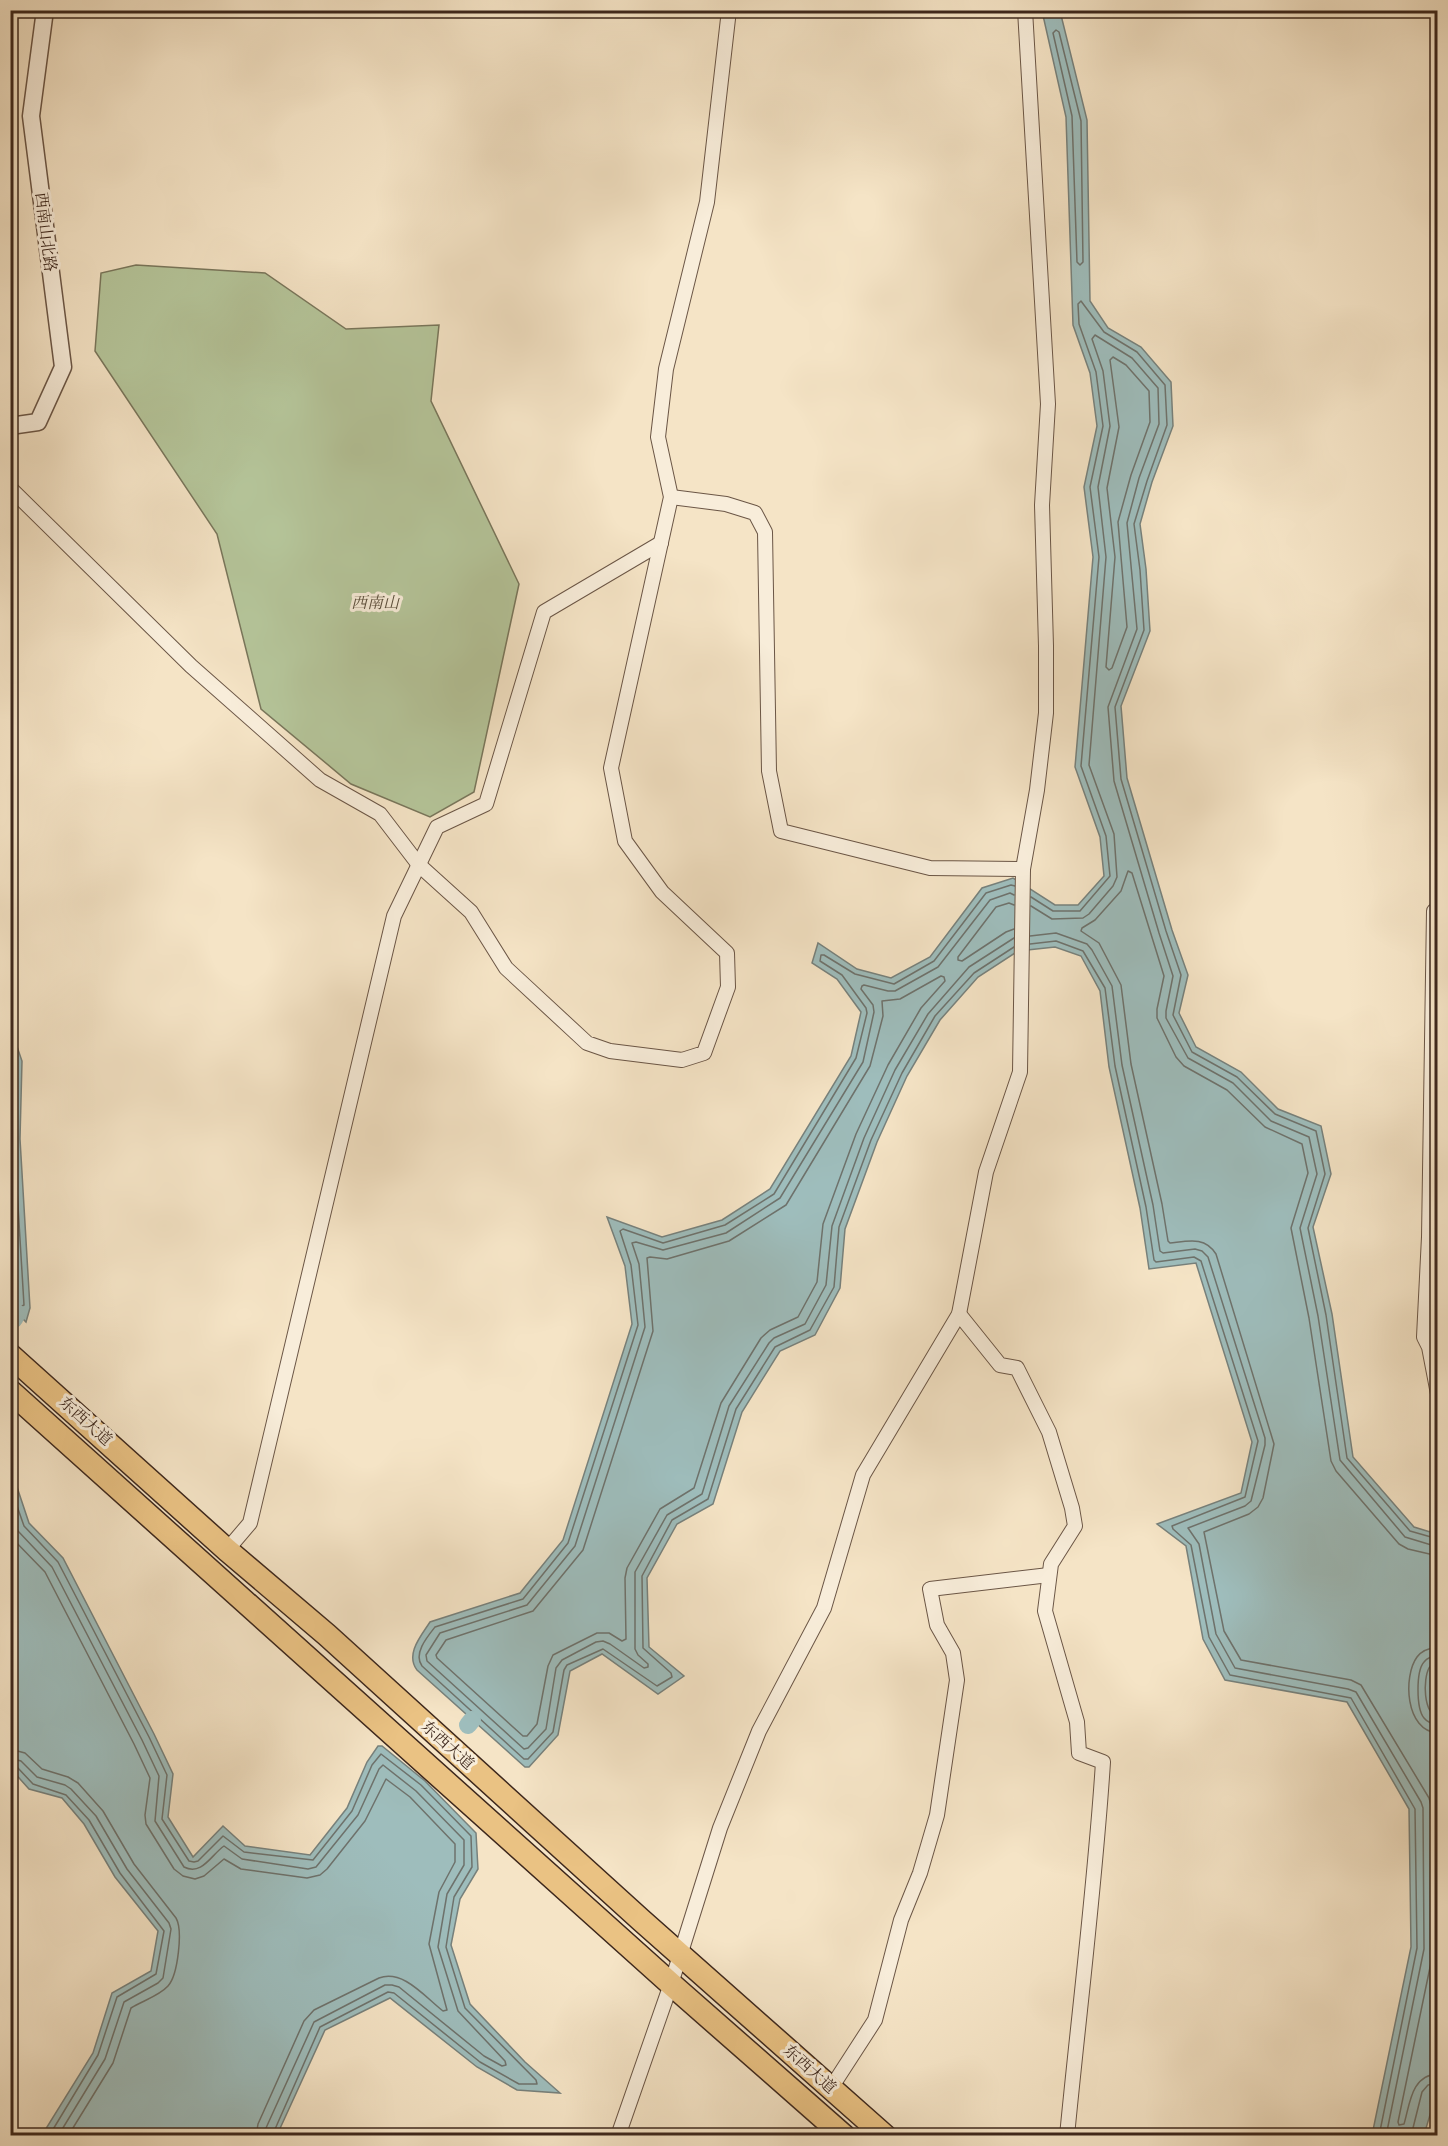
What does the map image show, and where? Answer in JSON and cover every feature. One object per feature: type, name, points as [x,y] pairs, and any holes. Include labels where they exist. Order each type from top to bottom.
[{"type":"main road","name":"东西大道","points":[[10,1354],[885,2136]]},
{"type":"main road","name":"东西大道","points":[[10,1390],[671,1984],[844,2136]]},
{"type":"street","name":"西南山北路","points":[[10,426],[38,422],[63,367],[31,116],[45,10]]},
{"type":"street","points":[[10,488],[208,681],[320,780],[380,814],[419,865],[471,912],[506,968],[587,1043],[610,1051],[682,1059],[704,1053],[728,987],[727,953],[662,892],[625,841],[611,768],[671,496],[658,437],[666,369],[707,202],[729,10]]},
{"type":"street","points":[[618,2136],[681,1955],[720,1828],[759,1731],[824,1608],[863,1476],[959,1314],[986,1172],[1020,1072],[1023,868],[1037,790],[1046,713],[1042,504],[1048,404],[1025,10]]},
{"type":"street","points":[[671,496],[726,504],[754,513],[765,532],[769,771],[781,831],[930,868],[1023,868]]},
{"type":"street","points":[[227,1550],[250,1523],[394,916],[437,827],[486,804],[544,612],[661,543]]},
{"type":"street","points":[[1434,911],[1433,1237],[1424,1337],[1430,1347],[1437,1394]]},
{"type":"street","points":[[959,1314],[1000,1365],[1017,1368],[1049,1432],[1076,1526],[1051,1564],[1045,1611],[1077,1722],[1079,1752],[1103,1762],[1096,1863],[1080,1995],[1067,2136]]},
{"type":"street","points":[[831,2088],[875,2020],[902,1920],[920,1874],[937,1815],[957,1680],[953,1653],[937,1625],[930,1589],[1049,1575]]},
{"type":"green space","name":"西南山","points":[[136,265],[265,273],[346,329],[439,325],[431,401],[519,584],[474,792],[430,817],[351,784],[261,709],[217,534],[95,351],[101,273]]},
{"type":"water","points":[[1042,11],[1060,11],[1087,120],[1090,301],[1108,328],[1141,347],[1171,382],[1173,426],[1152,482],[1140,524],[1150,631],[1121,706],[1127,778],[1172,930],[1188,975],[1179,1013],[1196,1047],[1241,1072],[1278,1109],[1321,1126],[1331,1174],[1313,1227],[1332,1314],[1353,1457],[1414,1527],[1437,1534],[1437,1652],[1432,1691],[1438,1727],[1438,2088],[1424,2135],[1372,2135],[1411,1947],[1409,1809],[1347,1702],[1225,1680],[1203,1639],[1186,1546],[1157,1524],[1241,1493],[1252,1442],[1196,1263],[1149,1269],[1140,1208],[1109,1067],[1100,991],[1081,956],[1055,947],[1018,951],[978,977],[940,1020],[907,1076],[877,1142],[845,1229],[840,1288],[815,1335],[780,1351],[742,1412],[713,1504],[677,1524],[647,1578],[649,1647],[684,1676],[658,1694],[602,1654],[570,1671],[558,1735],[529,1767],[525,1767],[417,1670],[414,1664],[413,1651],[430,1622],[520,1593],[563,1540],[632,1324],[625,1266],[607,1217],[662,1237],[722,1220],[770,1189],[851,1056],[861,1012],[837,979],[812,963],[818,943],[857,969],[891,978],[930,957],[982,888],[1013,878],[1055,905],[1078,905],[1104,876],[1100,837],[1075,767],[1093,557],[1084,487],[1097,426],[1090,373],[1073,325],[1066,117]]},
{"type":"water","points":[[11,1029],[22,1061],[20,1139],[30,1308],[26,1322],[11,1307]]},
{"type":"water","points":[[11,1426],[15,1481],[29,1523],[63,1558],[154,1734],[173,1774],[168,1817],[193,1857],[223,1826],[245,1846],[310,1855],[347,1808],[367,1762],[378,1746],[382,1746],[425,1781],[476,1833],[478,1869],[460,1899],[451,1945],[470,2004],[525,2062],[560,2093],[517,2090],[477,2067],[390,1998],[325,2030],[277,2135],[42,2135],[93,2053],[112,1993],[151,1971],[158,1931],[115,1877],[84,1824],[62,1798],[29,1789],[11,1769]]},
{"type":"waterway","points":[[14,1319],[17,1313]]},
{"type":"waterway","points":[[468,1725],[472,1720]]}]
